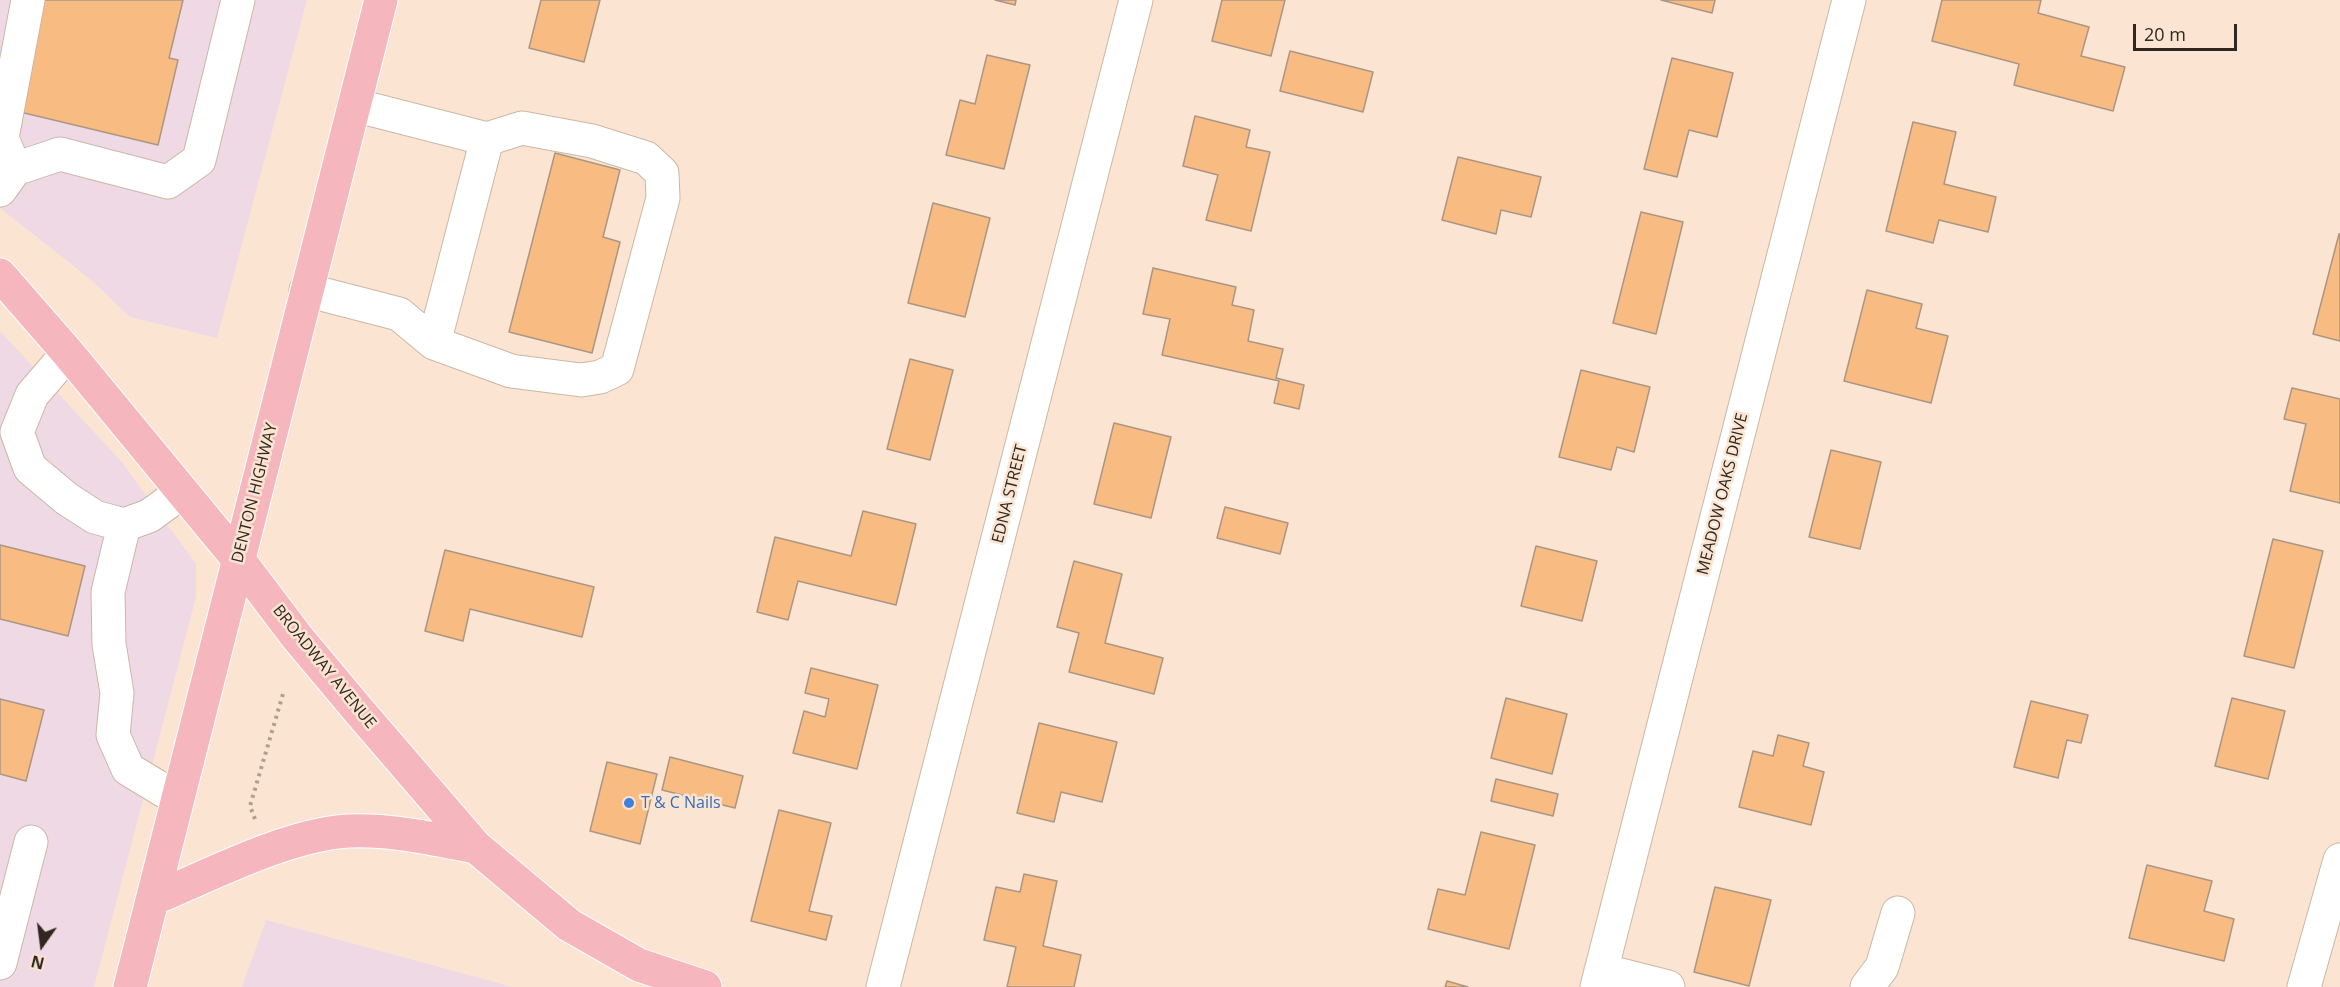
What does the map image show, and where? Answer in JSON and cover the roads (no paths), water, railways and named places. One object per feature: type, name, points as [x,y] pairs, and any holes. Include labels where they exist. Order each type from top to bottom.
[{"type":"main road","name":"DENTON HIGHWAY","points":[[130,987],[176,798],[381,0]]},
{"type":"main road","name":"BROADWAY AVENUE","points":[[1,278],[68,353],[238,559],[297,637],[358,711],[476,846],[569,925],[639,965],[705,987]]},
{"type":"main road","points":[[153,899],[269,850],[307,838],[348,831],[397,833],[476,846]]},
{"type":"street","points":[[28,0],[2,138],[7,180],[60,154],[168,182],[199,160],[238,0]]},
{"type":"street","name":"EDNA STREET","points":[[883,987],[1136,0]]},
{"type":"street","name":"MEADOW OAKS DRIVE","points":[[1599,978],[1849,0]]},
{"type":"street","points":[[306,290],[399,314],[434,343],[511,371],[581,380],[600,377],[617,369],[663,198],[662,173],[646,158],[592,141],[522,128],[487,138],[354,105]]},
{"type":"street","points":[[434,343],[487,138]]},
{"type":"street","points":[[68,353],[32,395],[17,432],[30,468],[94,518],[124,525],[149,516],[182,492]]},
{"type":"street","points":[[124,525],[108,592],[109,644],[117,693],[113,735],[128,769],[176,798]]},
{"type":"street","points":[[0,963],[31,842]]},
{"type":"street","points":[[2304,987],[2340,860]]},
{"type":"street","points":[[1867,987],[1882,967],[1898,913]]},
{"type":"street","points":[[1599,978],[1668,987]]},
{"type":"place","name":"T & C Nails","points":[[629,803]]}]
